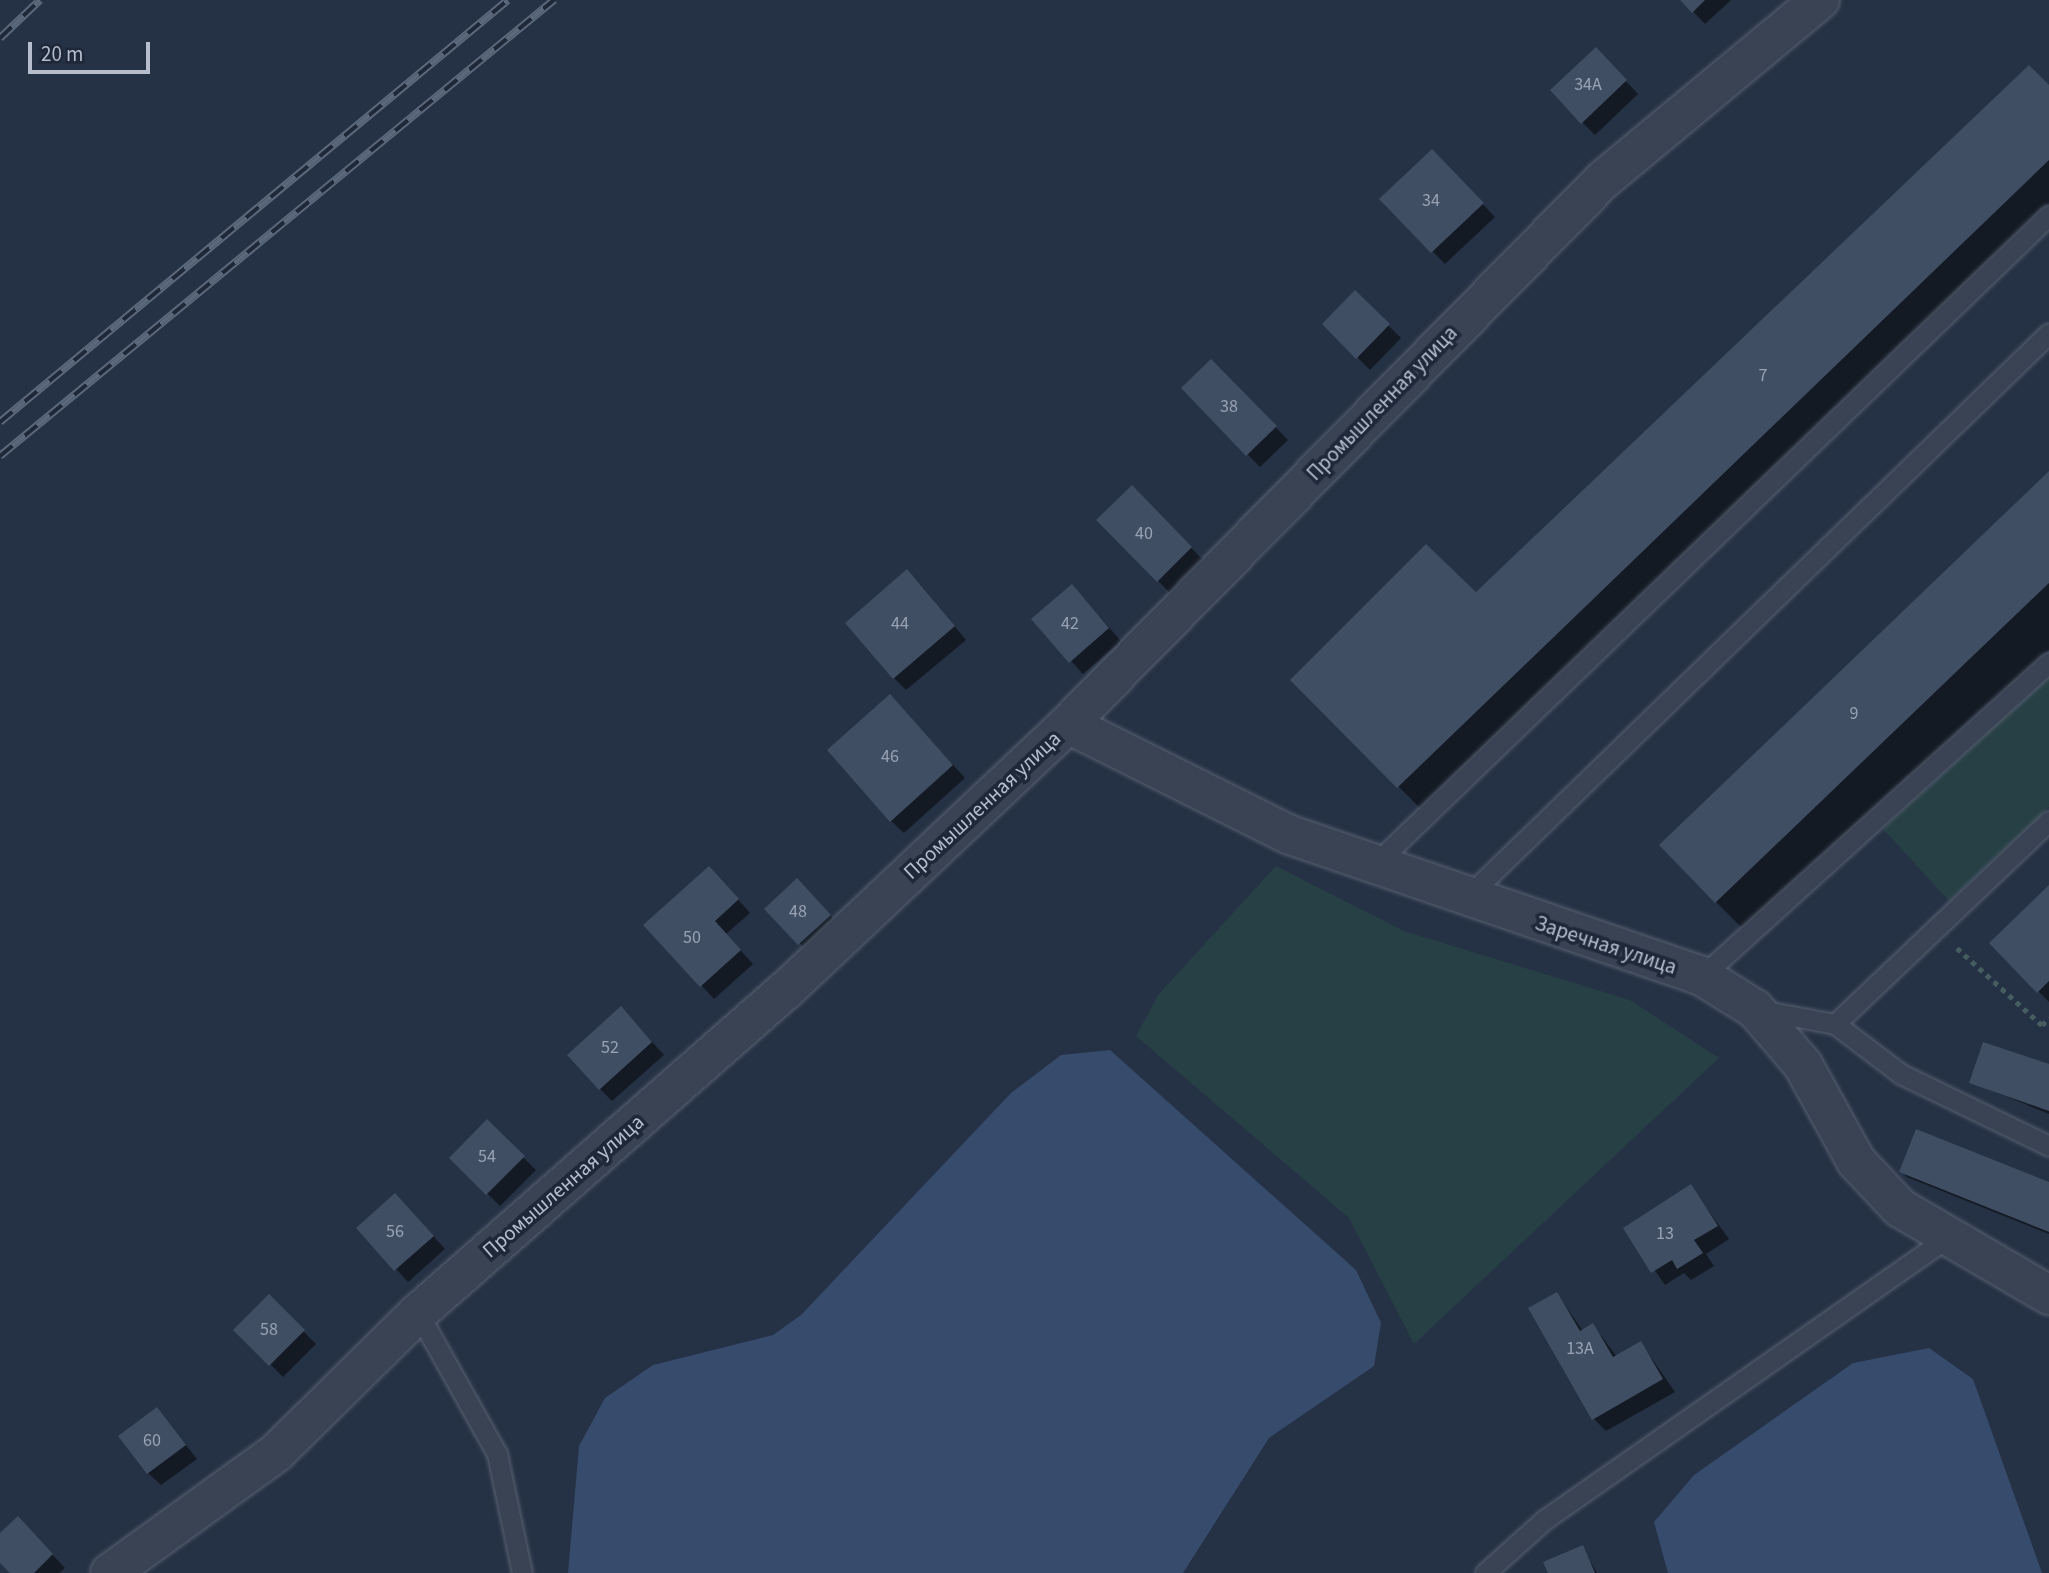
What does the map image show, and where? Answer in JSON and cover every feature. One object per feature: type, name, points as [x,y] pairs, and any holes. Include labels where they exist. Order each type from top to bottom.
[{"type":"street","name":"Промышленная улица","points":[[110,1573],[277,1452],[418,1313],[785,990],[1068,724],[1603,180],[1820,0]]},
{"type":"street","name":"Заречная улица","points":[[1068,724],[1290,835],[1464,900],[1702,976],[1755,1009],[1803,1065],[1856,1161],[1900,1208],[2049,1296]]},
{"type":"lane","points":[[1374,865],[2049,215]]},
{"type":"lane","points":[[1464,900],[2049,333]]},
{"type":"lane","points":[[1702,976],[2049,663]]},
{"type":"lane","points":[[1835,1024],[2049,821]]},
{"type":"lane","points":[[1755,1009],[1835,1024],[1900,1074],[2049,1146]]},
{"type":"lane","points":[[1485,1573],[1544,1520],[1948,1237]]},
{"type":"lane","points":[[418,1313],[497,1454],[522,1573]]},
{"type":"path","points":[[1957,948],[2042,1025],[2049,1027]]},
{"type":"path","points":[[2042,1025],[2049,1018]]},
{"type":"green space","points":[[2049,677],[2049,807],[1949,901],[1883,829]]},
{"type":"green space","points":[[1276,866],[1404,931],[1630,1000],[1719,1058],[1414,1344],[1349,1218],[1136,1036],[1158,995]]},
{"type":"water","points":[[1110,1050],[1356,1270],[1381,1323],[1374,1366],[1269,1438],[1183,1573],[568,1573],[579,1446],[605,1398],[653,1365],[773,1335],[801,1315],[1011,1093],[1061,1055]]},
{"type":"water","points":[[1929,1348],[1973,1379],[2042,1573],[1668,1573],[1654,1522],[1694,1475],[1853,1363]]},
{"type":"building","points":[[1680,0],[1705,0],[1692,13]]},
{"type":"building","points":[[1596,47],[1627,80],[1581,124],[1550,90]]},
{"type":"building","points":[[2029,65],[2049,85],[2049,160],[1397,788],[1290,680],[1426,544],[1476,592]]},
{"type":"building","points":[[1432,149],[1484,203],[1431,253],[1379,199]]},
{"type":"building","points":[[1355,290],[1390,324],[1356,359],[1322,324]]},
{"type":"building","points":[[1211,359],[1277,426],[1246,456],[1181,388]]},
{"type":"building","points":[[2049,471],[2049,583],[1715,903],[1659,845]]},
{"type":"building","points":[[1132,485],[1192,547],[1157,582],[1096,520]]},
{"type":"building","points":[[907,569],[955,626],[893,679],[845,623]]},
{"type":"building","points":[[1072,584],[1109,628],[1069,663],[1031,619]]},
{"type":"building","points":[[890,694],[953,765],[890,822],[827,750]]},
{"type":"building","points":[[709,866],[739,899],[715,921],[741,950],[700,987],[643,925]]},
{"type":"building","points":[[797,878],[831,915],[798,945],[764,909]]},
{"type":"building","points":[[2049,885],[2049,981],[2037,993],[1989,943]]},
{"type":"building","points":[[621,1006],[652,1042],[599,1090],[567,1055]]},
{"type":"building","points":[[1983,1042],[2049,1064],[2049,1111],[1969,1083]]},
{"type":"building","points":[[487,1119],[525,1156],[486,1195],[449,1158]]},
{"type":"building","points":[[1916,1129],[2049,1182],[2049,1232],[1899,1172]]},
{"type":"building","points":[[1691,1184],[1718,1226],[1694,1240],[1703,1253],[1677,1269],[1672,1260],[1651,1273],[1623,1228]]},
{"type":"building","points":[[395,1193],[434,1236],[394,1271],[356,1228]]},
{"type":"building","points":[[1557,1292],[1580,1331],[1593,1323],[1613,1357],[1641,1341],[1663,1379],[1592,1420],[1528,1308]]},
{"type":"building","points":[[269,1294],[305,1330],[269,1366],[233,1330]]},
{"type":"building","points":[[157,1407],[186,1445],[147,1474],[118,1436]]},
{"type":"building","points":[[18,1516],[53,1554],[34,1573],[10,1573],[0,1563],[0,1533]]},
{"type":"building","points":[[1583,1545],[1595,1573],[1548,1573],[1543,1562]]},
{"type":"railway","points":[[0,38],[40,0]]},
{"type":"railway","points":[[0,422],[508,0]]},
{"type":"railway","points":[[0,456],[554,0]]}]
